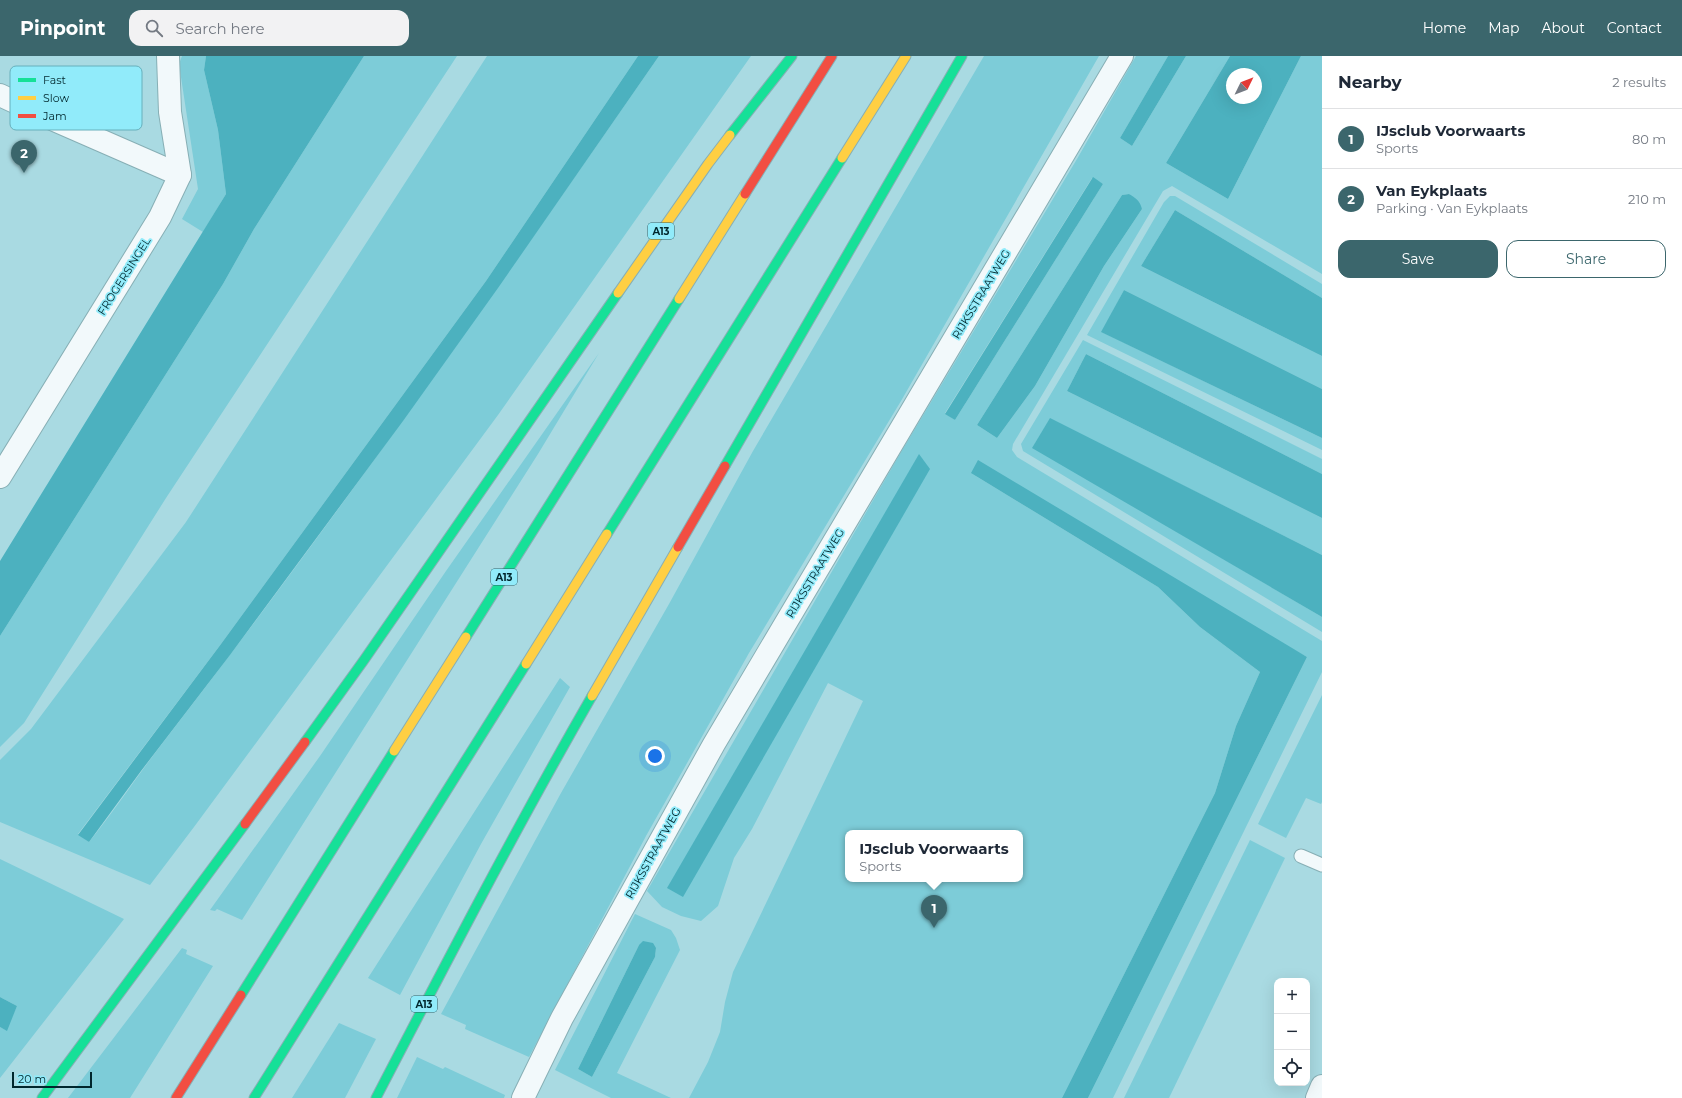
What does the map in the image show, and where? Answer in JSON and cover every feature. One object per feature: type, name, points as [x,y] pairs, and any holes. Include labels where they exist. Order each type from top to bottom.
[{"type":"highway","name":"A13","points":[[42,1098],[196,892],[364,660],[708,164],[792,56]]},
{"type":"highway","name":"A13","points":[[176,1098],[832,56]]},
{"type":"highway","points":[[254,1098],[906,56]]},
{"type":"highway","name":"A13","points":[[376,1098],[473,910],[547,775],[962,56]]},
{"type":"street","points":[[168,56],[170,112],[180,175]]},
{"type":"street","name":"RIJKSSTRAATWEG","points":[[523,1098],[562,1018],[714,744],[1122,56]]},
{"type":"street","points":[[0,95],[10,100]]},
{"type":"street","points":[[77,130],[180,175]]},
{"type":"street","name":"FROGERSINGEL","points":[[0,477],[160,217],[180,175]]},
{"type":"street","points":[[1317,1098],[1322,1086]]},
{"type":"lane","points":[[1301,856],[1322,865]]},
{"type":"shaded area","points":[[182,56],[206,56],[204,70],[218,130],[226,194],[203,232],[182,219],[198,189],[179,64]]},
{"type":"shaded area","points":[[206,56],[364,56],[254,229],[223,284],[0,636],[0,561],[226,194],[218,130],[204,70]]},
{"type":"shaded area","points":[[364,56],[457,56],[166,498],[24,723],[0,747],[0,636],[223,284],[254,229]]},
{"type":"shaded area","points":[[487,56],[638,56],[486,281],[221,644],[78,834],[89,842],[355,486],[478,315],[659,56],[751,56],[498,415],[150,885],[0,822],[0,760],[31,729],[186,522]]},
{"type":"shaded area","points":[[638,56],[659,56],[498,288],[403,421],[230,655],[141,771],[89,842],[78,835],[221,644],[486,281]]},
{"type":"shaded area","points":[[984,56],[1099,56],[901,401],[749,653],[646,836],[529,1057],[465,1029],[466,1025],[441,1014],[561,793],[669,604],[753,451]]},
{"type":"shaded area","points":[[1136,56],[1168,56],[1120,138],[1132,146],[1186,56],[1230,56],[1166,163],[1228,199],[1301,56],[1322,56],[1322,274],[1172,186],[1163,191],[1013,444],[1012,450],[1017,457],[1322,641],[1322,672],[1113,1098],[1088,1098],[1307,657],[971,473],[1158,587],[1200,627],[1260,672],[1236,726],[1215,793],[1062,1098],[689,1098],[708,1062],[720,1032],[725,1002],[733,972],[863,701],[828,683],[752,829],[734,858],[718,906],[701,921],[681,916],[662,907],[647,891],[901,452],[1077,159]],"holes":[[[1092,178],[1103,184],[955,420],[945,413]],[[1129,194],[1142,209],[1104,266],[1035,386],[997,438],[977,425],[1122,195]]]},
{"type":"shaded area","points":[[1168,56],[1186,56],[1132,146],[1120,138]]},
{"type":"shaded area","points":[[1230,56],[1301,56],[1228,199],[1166,163]]},
{"type":"shaded area","points":[[1093,177],[1103,184],[955,420],[945,414]]},
{"type":"shaded area","points":[[1129,194],[1137,200],[1142,209],[1104,266],[1035,386],[997,438],[977,425],[1122,195]]},
{"type":"shaded area","points":[[1170,196],[1175,196],[1322,284],[1322,298],[1175,210],[1141,266],[1322,356],[1322,389],[1124,290],[1102,332],[1322,438],[1322,450],[1087,335],[1164,202]]},
{"type":"shaded area","points":[[1175,210],[1322,298],[1322,356],[1141,266]]},
{"type":"shaded area","points":[[1124,290],[1322,389],[1322,438],[1101,332]]},
{"type":"shaded area","points":[[1083,340],[1322,459],[1322,474],[1086,354],[1067,391],[1322,518],[1322,555],[1050,419],[1033,447],[1322,617],[1322,632],[1023,451],[1021,444]]},
{"type":"shaded area","points":[[599,353],[538,454],[242,920],[217,909],[215,911],[210,910],[320,756],[446,571]]},
{"type":"shaded area","points":[[1086,354],[1322,474],[1322,518],[1067,391]]},
{"type":"shaded area","points":[[1050,418],[1322,555],[1322,617],[1032,448]]},
{"type":"shaded area","points":[[919,454],[930,469],[683,897],[667,888]]},
{"type":"shaded area","points":[[978,460],[1307,657],[1088,1098],[1062,1098],[1215,793],[1236,726],[1260,672],[1200,627],[1158,587],[971,473]]},
{"type":"shaded area","points":[[560,678],[570,687],[481,844],[400,995],[368,978]]},
{"type":"shaded area","points":[[1322,695],[1322,802],[1321,804],[1306,798],[1286,838],[1258,824]]},
{"type":"shaded area","points":[[1250,840],[1285,858],[1169,1098],[1124,1098]]},
{"type":"shaded area","points":[[0,859],[124,919],[0,1078],[0,1027],[6,1030],[17,1006],[0,997]]},
{"type":"shaded area","points":[[635,914],[671,930],[676,938],[680,950],[617,1073],[671,1098],[611,1098],[555,1070]],"holes":[[[639,945],[656,948],[655,957],[592,1077],[578,1069]]]},
{"type":"shaded area","points":[[643,941],[653,943],[656,948],[655,957],[592,1077],[578,1069],[639,945]]},
{"type":"shaded area","points":[[182,948],[187,950],[186,954],[213,966],[130,1098],[68,1098]]},
{"type":"shaded area","points":[[0,997],[17,1006],[7,1031],[0,1027]]},
{"type":"shaded area","points":[[339,1023],[376,1039],[345,1098],[292,1098]]},
{"type":"shaded area","points":[[417,1057],[443,1069],[445,1067],[505,1095],[504,1098],[397,1098]]},
{"type":"traffic: fast","points":[[730,135],[792,56]]},
{"type":"traffic: fast","points":[[725,466],[962,56]]},
{"type":"traffic: fast","points":[[607,534],[842,158]]},
{"type":"traffic: fast","points":[[305,742],[364,660],[618,293]]},
{"type":"traffic: fast","points":[[466,637],[679,299]]},
{"type":"traffic: fast","points":[[254,1098],[526,664]]},
{"type":"traffic: fast","points":[[376,1098],[455,946],[592,696]]},
{"type":"traffic: fast","points":[[241,995],[394,751]]},
{"type":"traffic: fast","points":[[42,1098],[245,824]]},
{"type":"traffic: slow","points":[[842,158],[906,56]]},
{"type":"traffic: slow","points":[[618,293],[730,135]]},
{"type":"traffic: slow","points":[[679,299],[745,194]]},
{"type":"traffic: slow","points":[[526,664],[607,534]]},
{"type":"traffic: slow","points":[[592,696],[678,547]]},
{"type":"traffic: slow","points":[[394,751],[466,637]]},
{"type":"traffic: jam","points":[[745,194],[832,56]]},
{"type":"traffic: jam","points":[[678,547],[725,466]]},
{"type":"traffic: jam","points":[[245,824],[305,742]]},
{"type":"traffic: jam","points":[[176,1098],[241,995]]},
{"type":"place","name":"Van Eykplaats","points":[[24,173]]},
{"type":"place","name":"IJsclub Voorwaarts","points":[[934,928]]}]
